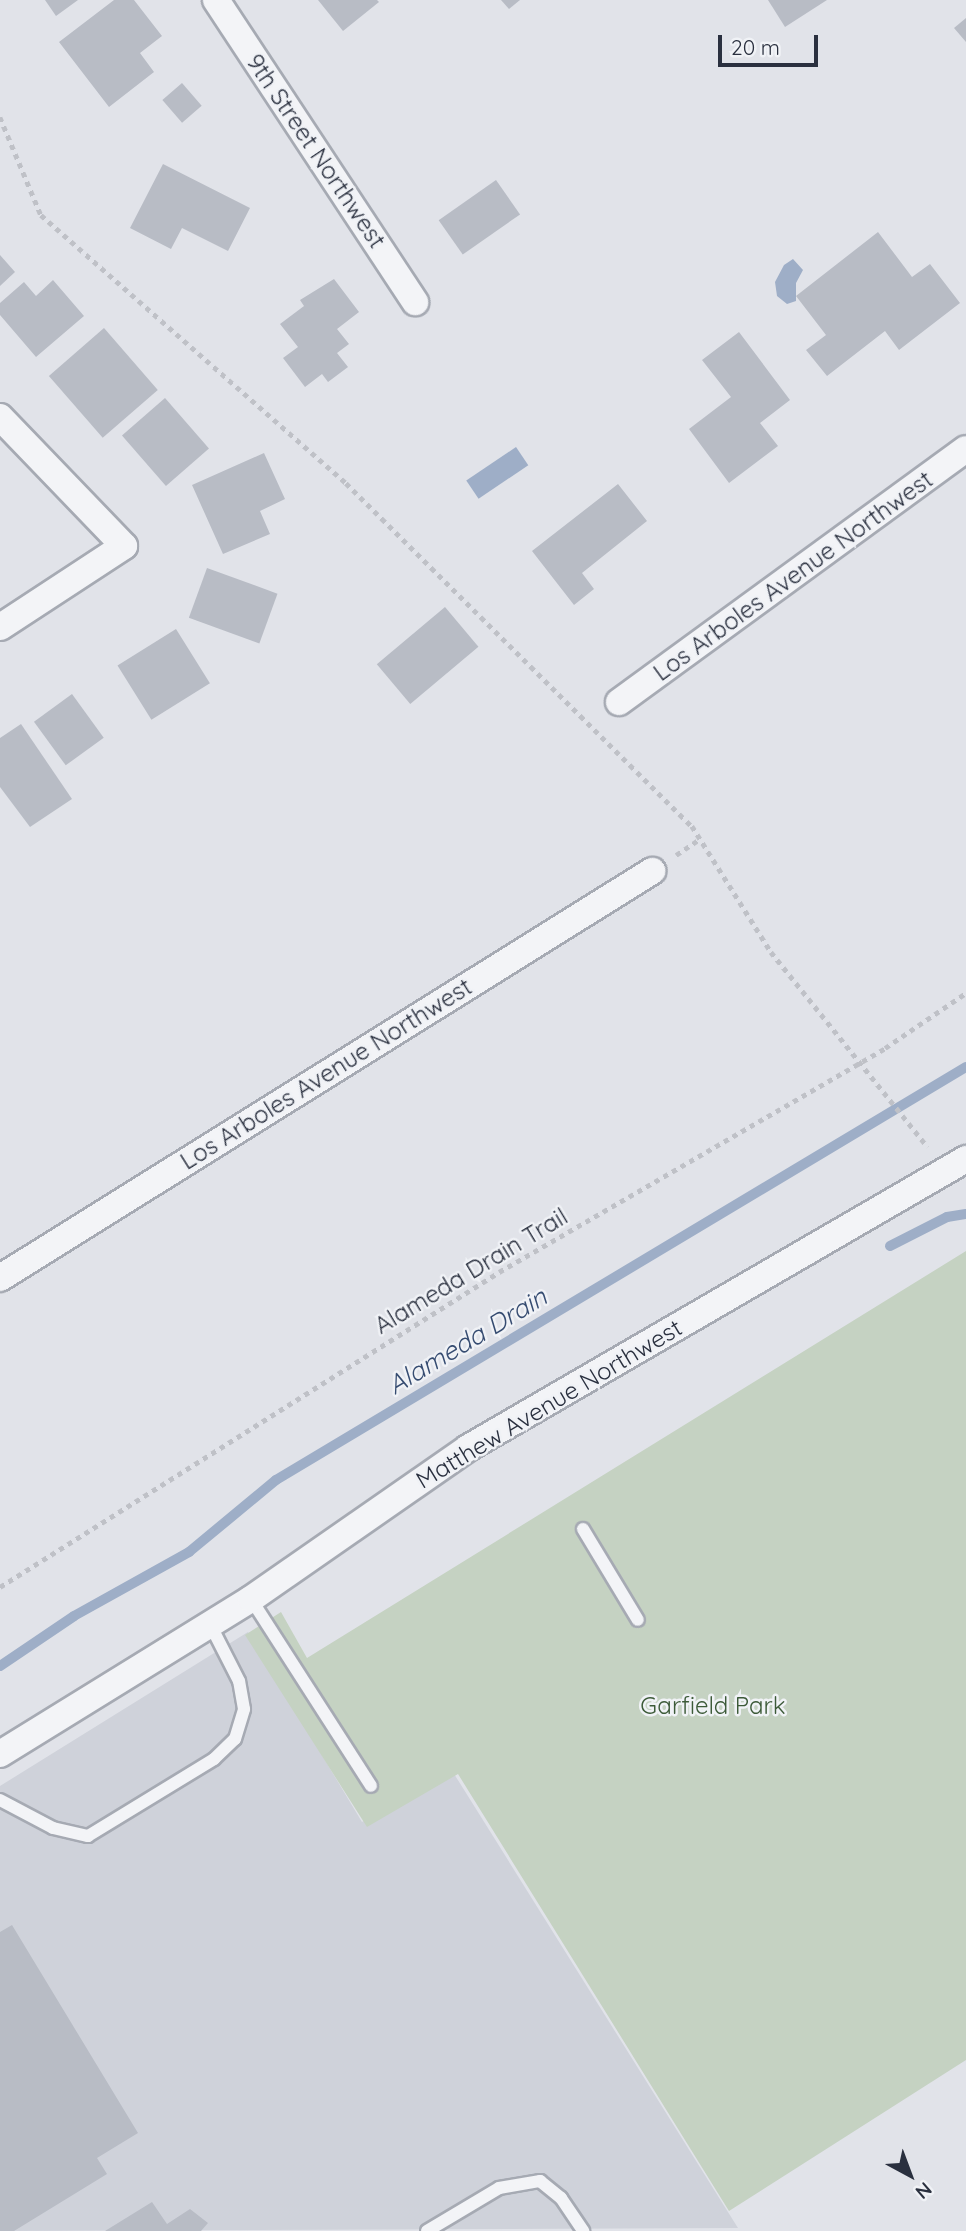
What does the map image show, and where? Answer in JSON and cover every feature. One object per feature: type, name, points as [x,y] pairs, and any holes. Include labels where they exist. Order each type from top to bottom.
[{"type":"street","name":"9th Street Northwest","points":[[216,0],[415,302]]},
{"type":"street","points":[[0,417],[124,546],[0,627]]},
{"type":"street","name":"Los Arboles Avenue Northwest","points":[[619,702],[966,449]]},
{"type":"street","name":"Los Arboles Avenue Northwest","points":[[0,1278],[652,871]]},
{"type":"street","name":"Matthew Avenue Northwest","points":[[0,1754],[251,1599],[468,1448],[966,1159]]},
{"type":"lane","points":[[583,1529],[638,1620]]},
{"type":"lane","points":[[251,1599],[371,1786]]},
{"type":"lane","points":[[0,1800],[53,1828],[88,1836],[214,1759],[235,1739],[244,1709],[239,1681],[210,1624]]},
{"type":"lane","points":[[427,2231],[499,2188],[540,2181],[561,2199],[583,2231]]},
{"type":"path","points":[[0,117],[41,215],[346,483],[692,826],[771,952],[909,1123]]},
{"type":"path","name":"Alameda Drain Trail","points":[[0,1587],[499,1272],[860,1062],[966,993]]},
{"type":"shaded area","points":[[248,1632],[362,1822],[451,1769],[738,2228],[0,2231],[0,1786]]},
{"type":"green space","name":"Garfield Park","points":[[966,1251],[966,2060],[729,2211],[458,1774],[367,1827],[245,1635],[281,1612],[307,1658]]},
{"type":"water","points":[[793,259],[803,270],[796,283],[796,301],[787,304],[777,296],[775,282],[784,265]]},
{"type":"water","points":[[516,447],[528,465],[479,499],[466,481]]},
{"type":"building","points":[[45,0],[78,0],[56,16]]},
{"type":"building","points":[[114,0],[134,0],[162,36],[140,53],[154,72],[109,107],[59,42]]},
{"type":"building","points":[[318,0],[377,0],[379,2],[343,31]]},
{"type":"building","points":[[501,0],[520,0],[509,9]]},
{"type":"building","points":[[768,0],[827,0],[785,27]]},
{"type":"building","points":[[966,18],[966,42],[954,28]]},
{"type":"building","points":[[182,83],[202,106],[182,123],[162,100]]},
{"type":"building","points":[[163,164],[250,208],[228,251],[182,228],[171,249],[130,228]]},
{"type":"building","points":[[496,180],[520,214],[463,255],[439,220]]},
{"type":"building","points":[[878,232],[912,277],[930,264],[960,303],[899,350],[885,331],[827,376],[806,350],[826,335],[796,296]]},
{"type":"building","points":[[0,255],[15,272],[0,286]]},
{"type":"building","points":[[334,279],[359,312],[337,329],[349,344],[337,353],[348,367],[328,382],[322,374],[305,387],[283,358],[298,347],[280,324],[304,306],[300,300]]},
{"type":"building","points":[[53,280],[84,316],[36,357],[0,315],[0,303],[24,282],[36,296]]},
{"type":"building","points":[[104,328],[158,390],[103,438],[49,376]]},
{"type":"building","points":[[739,332],[790,400],[760,423],[778,446],[729,483],[689,429],[731,397],[702,360]]},
{"type":"building","points":[[165,398],[209,449],[166,486],[122,435]]},
{"type":"building","points":[[264,453],[285,499],[260,511],[270,534],[223,554],[192,485]]},
{"type":"building","points":[[618,484],[647,521],[582,573],[594,589],[574,605],[532,551]]},
{"type":"building","points":[[207,568],[277,594],[259,643],[189,618]]},
{"type":"building","points":[[445,607],[478,647],[410,704],[377,664]]},
{"type":"building","points":[[176,629],[210,683],[151,720],[117,666]]},
{"type":"building","points":[[72,694],[104,738],[66,765],[34,722]]},
{"type":"building","points":[[21,724],[72,799],[30,827],[0,787],[0,738]]},
{"type":"building","points":[[12,1925],[138,2133],[97,2158],[107,2174],[14,2231],[0,2231],[0,1932]]},
{"type":"building","points":[[152,2202],[167,2224],[190,2209],[208,2223],[201,2231],[105,2231]]},
{"type":"waterway","name":"Alameda Drain","points":[[0,1666],[74,1616],[189,1552],[276,1480],[966,1067]]},
{"type":"waterway","points":[[890,1246],[947,1217],[966,1214]]}]
